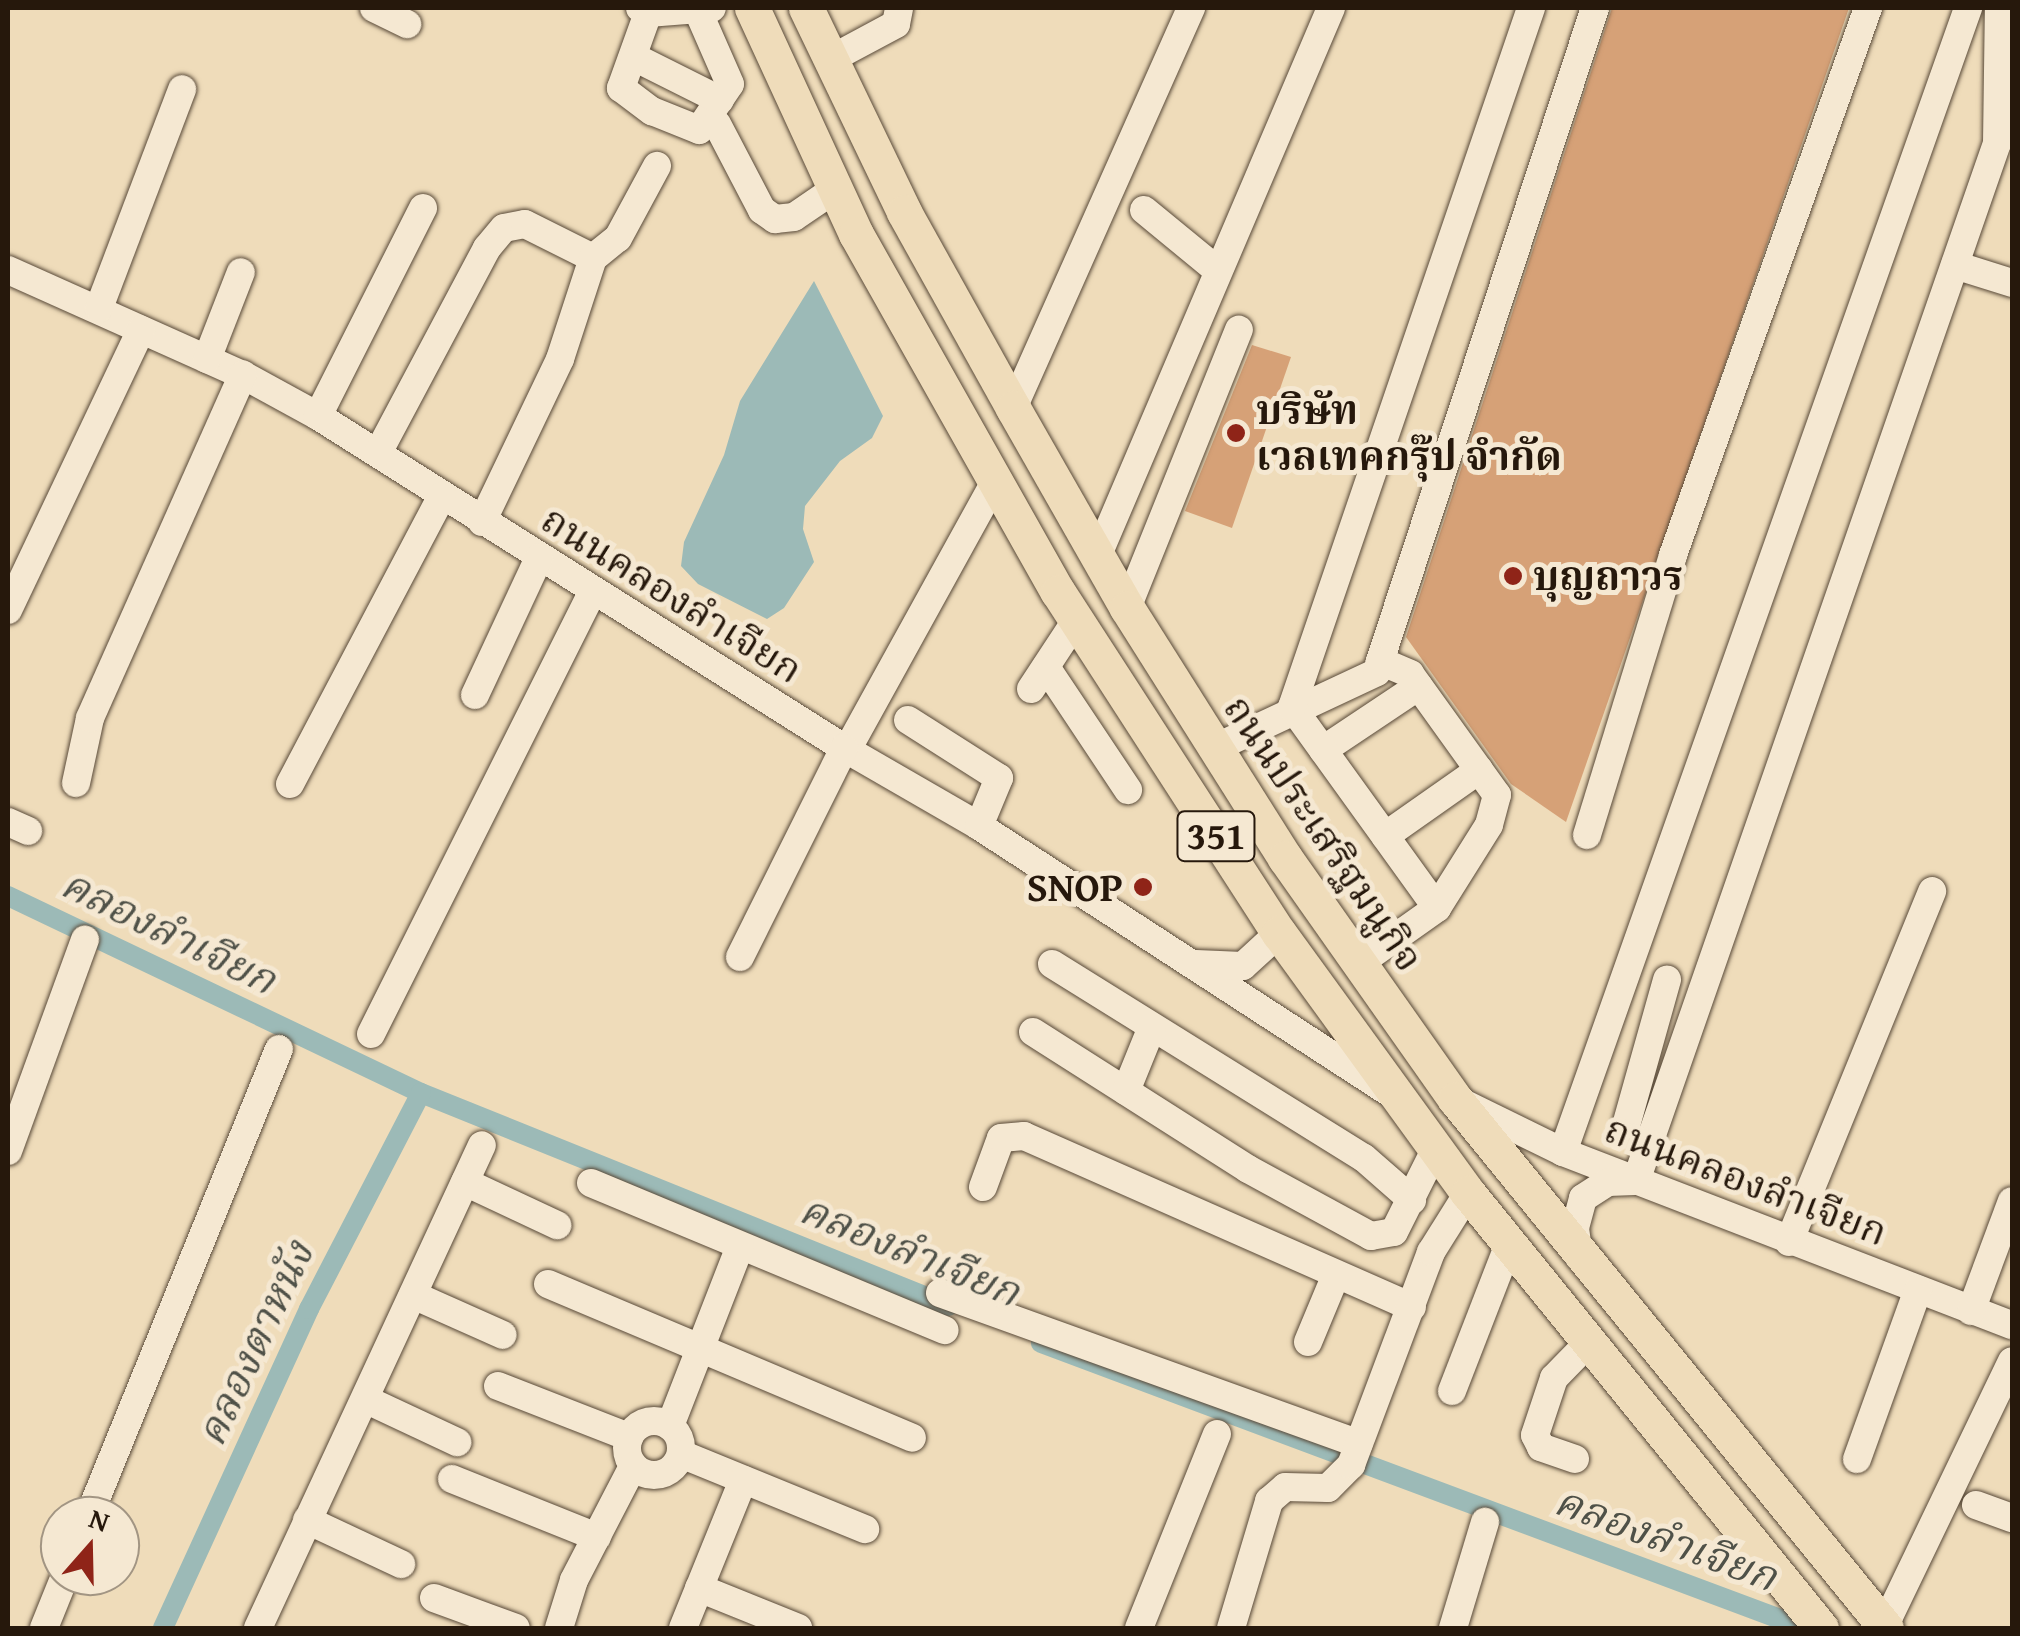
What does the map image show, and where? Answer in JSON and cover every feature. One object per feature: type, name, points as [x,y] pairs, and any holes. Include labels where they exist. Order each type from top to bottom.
[{"type":"main road","name":"351","points":[[752,8],[836,189],[1075,622],[1279,932],[1434,1150],[1821,1628]]},
{"type":"main road","name":"ถนนประเสริฐมนูกิจ","points":[[806,8],[829,60],[1013,408],[1097,557],[1214,748],[1358,964],[1455,1100],[1885,1628]]},
{"type":"street","points":[[374,8],[407,24]]},
{"type":"street","points":[[829,60],[896,24],[900,8]]},
{"type":"street","points":[[1013,408],[1191,8]]},
{"type":"street","points":[[1097,557],[1331,8]]},
{"type":"street","points":[[1292,707],[1531,8]]},
{"type":"street","points":[[1214,748],[1292,707],[1377,672],[1595,8]]},
{"type":"street","points":[[1587,834],[1673,555],[1868,8]]},
{"type":"street","points":[[1562,1152],[1968,8]]},
{"type":"street","points":[[1579,1257],[1574,1228],[1583,1198],[1608,1182],[1636,1181],[1955,265],[2005,146],[1999,8],[2012,13]]},
{"type":"street","points":[[705,9],[730,84],[719,112],[698,130],[652,111],[621,88],[634,57],[644,10],[705,9]]},
{"type":"street","points":[[634,57],[719,112],[762,210],[776,219],[794,217],[836,189]]},
{"type":"street","points":[[99,308],[182,89]]},
{"type":"street","points":[[482,522],[560,359],[593,258],[618,238],[657,166]]},
{"type":"street","points":[[318,416],[422,208]]},
{"type":"street","points":[[1144,210],[1217,270]]},
{"type":"street","points":[[378,453],[487,248],[504,228],[525,224],[593,258]]},
{"type":"street","points":[[1955,265],[2012,283]]},
{"type":"street","name":"ถนนคลองลำเจียก","points":[[8,270],[243,375],[318,416],[592,592],[846,749],[980,826],[1184,962],[1220,970],[1242,966],[1279,932]]},
{"type":"street","points":[[207,359],[241,272]]},
{"type":"street","points":[[8,610],[141,330]]},
{"type":"street","points":[[1128,608],[1240,330]]},
{"type":"street","points":[[76,783],[90,718],[243,375]]},
{"type":"street","points":[[740,957],[846,749],[996,480]]},
{"type":"street","points":[[290,784],[442,496]]},
{"type":"street","points":[[475,695],[539,558]]},
{"type":"street","points":[[371,1034],[592,592]]},
{"type":"street","points":[[1075,622],[1038,678],[1128,790]]},
{"type":"street","points":[[1358,964],[1437,908],[1496,811],[1497,795],[1410,674],[1380,661]]},
{"type":"street","points":[[1323,750],[1419,686]]},
{"type":"street","points":[[1292,707],[1437,908]]},
{"type":"street","points":[[908,720],[999,778],[980,826]]},
{"type":"street","points":[[1386,836],[1479,770]]},
{"type":"street","points":[[1789,1242],[1932,890]]},
{"type":"street","points":[[8,1151],[86,940]]},
{"type":"street","points":[[1184,962],[1392,1094]]},
{"type":"street","points":[[1052,964],[1364,1158],[1412,1200]]},
{"type":"street","points":[[1627,1122],[1667,980]]},
{"type":"street","points":[[1126,1091],[1152,1027]]},
{"type":"street","points":[[1606,1031],[1648,1048]]},
{"type":"street","points":[[1033,1032],[1361,1232],[1394,1232],[1434,1150]]},
{"type":"street","points":[[97,1496],[279,1049]]},
{"type":"street","name":"ถนนคลองลำเจียก","points":[[1455,1100],[1562,1152],[2012,1325]]},
{"type":"street","points":[[983,1188],[1001,1138],[1024,1136],[1336,1278],[1412,1307]]},
{"type":"street","points":[[258,1628],[482,1145]]},
{"type":"street","points":[[465,1182],[557,1225]]},
{"type":"street","points":[[592,1182],[945,1330]]},
{"type":"street","points":[[1231,1628],[1269,1501],[1285,1487],[1328,1488],[1356,1452],[1431,1252],[1468,1193]]},
{"type":"street","points":[[1971,1311],[2012,1201]]},
{"type":"street","points":[[1452,1391],[1509,1244]]},
{"type":"street","points":[[740,1246],[670,1426],[681,1454],[865,1530]]},
{"type":"street","points":[[1308,1342],[1336,1278]]},
{"type":"street","points":[[548,1284],[912,1438]]},
{"type":"street","points":[[1857,1459],[1918,1290]]},
{"type":"street","points":[[940,1293],[1356,1452]]},
{"type":"street","points":[[413,1295],[503,1335]]},
{"type":"street","points":[[1576,1459],[1541,1446],[1536,1435],[1554,1378],[1589,1342]]},
{"type":"street","points":[[1885,1628],[2012,1361]]},
{"type":"street","points":[[498,1386],[628,1437]]},
{"type":"street","points":[[365,1398],[457,1442]]},
{"type":"street","points":[[628,1437],[647,1422],[670,1426]]},
{"type":"street","points":[[1140,1628],[1218,1434]]},
{"type":"street","points":[[559,1628],[596,1538],[633,1466],[628,1437]]},
{"type":"street","points":[[633,1466],[648,1475],[665,1474],[681,1454]]},
{"type":"street","points":[[452,1479],[596,1538]]},
{"type":"street","points":[[683,1628],[743,1480]]},
{"type":"street","points":[[1976,1505],[2012,1518]]},
{"type":"street","points":[[307,1520],[401,1564]]},
{"type":"street","points":[[1453,1628],[1485,1522]]},
{"type":"street","points":[[699,1588],[798,1628]]},
{"type":"street","points":[[44,1628],[57,1596]]},
{"type":"street","points":[[434,1598],[516,1628]]},
{"type":"water","points":[[814,281],[883,416],[872,438],[840,461],[805,506],[803,529],[814,562],[784,608],[767,619],[698,584],[681,566],[684,542],[724,455],[740,401]]},
{"type":"building","points":[[1612,8],[1849,8],[1566,822],[1511,784],[1406,637]]},
{"type":"building","name":"บริษัท เวลเทคกรุ๊ป จำกัด","points":[[1252,345],[1291,357],[1232,528],[1185,511]]},
{"type":"waterway","name":"คลองลำเจียก","points":[[8,896],[421,1093],[949,1306]]},
{"type":"waterway","name":"คลองตาหนัง","points":[[163,1628],[309,1309],[421,1093]]},
{"type":"waterway","name":"คลองลำเจียก","points":[[1041,1343],[1804,1628]]},
{"type":"place","name":"บริษัท เวลเทคกรุ๊ป จำกัด","points":[[1236,433]]},
{"type":"place","name":"บุญถาวร","points":[[1513,576]]},
{"type":"place","name":"SNOP","points":[[1143,887]]}]
